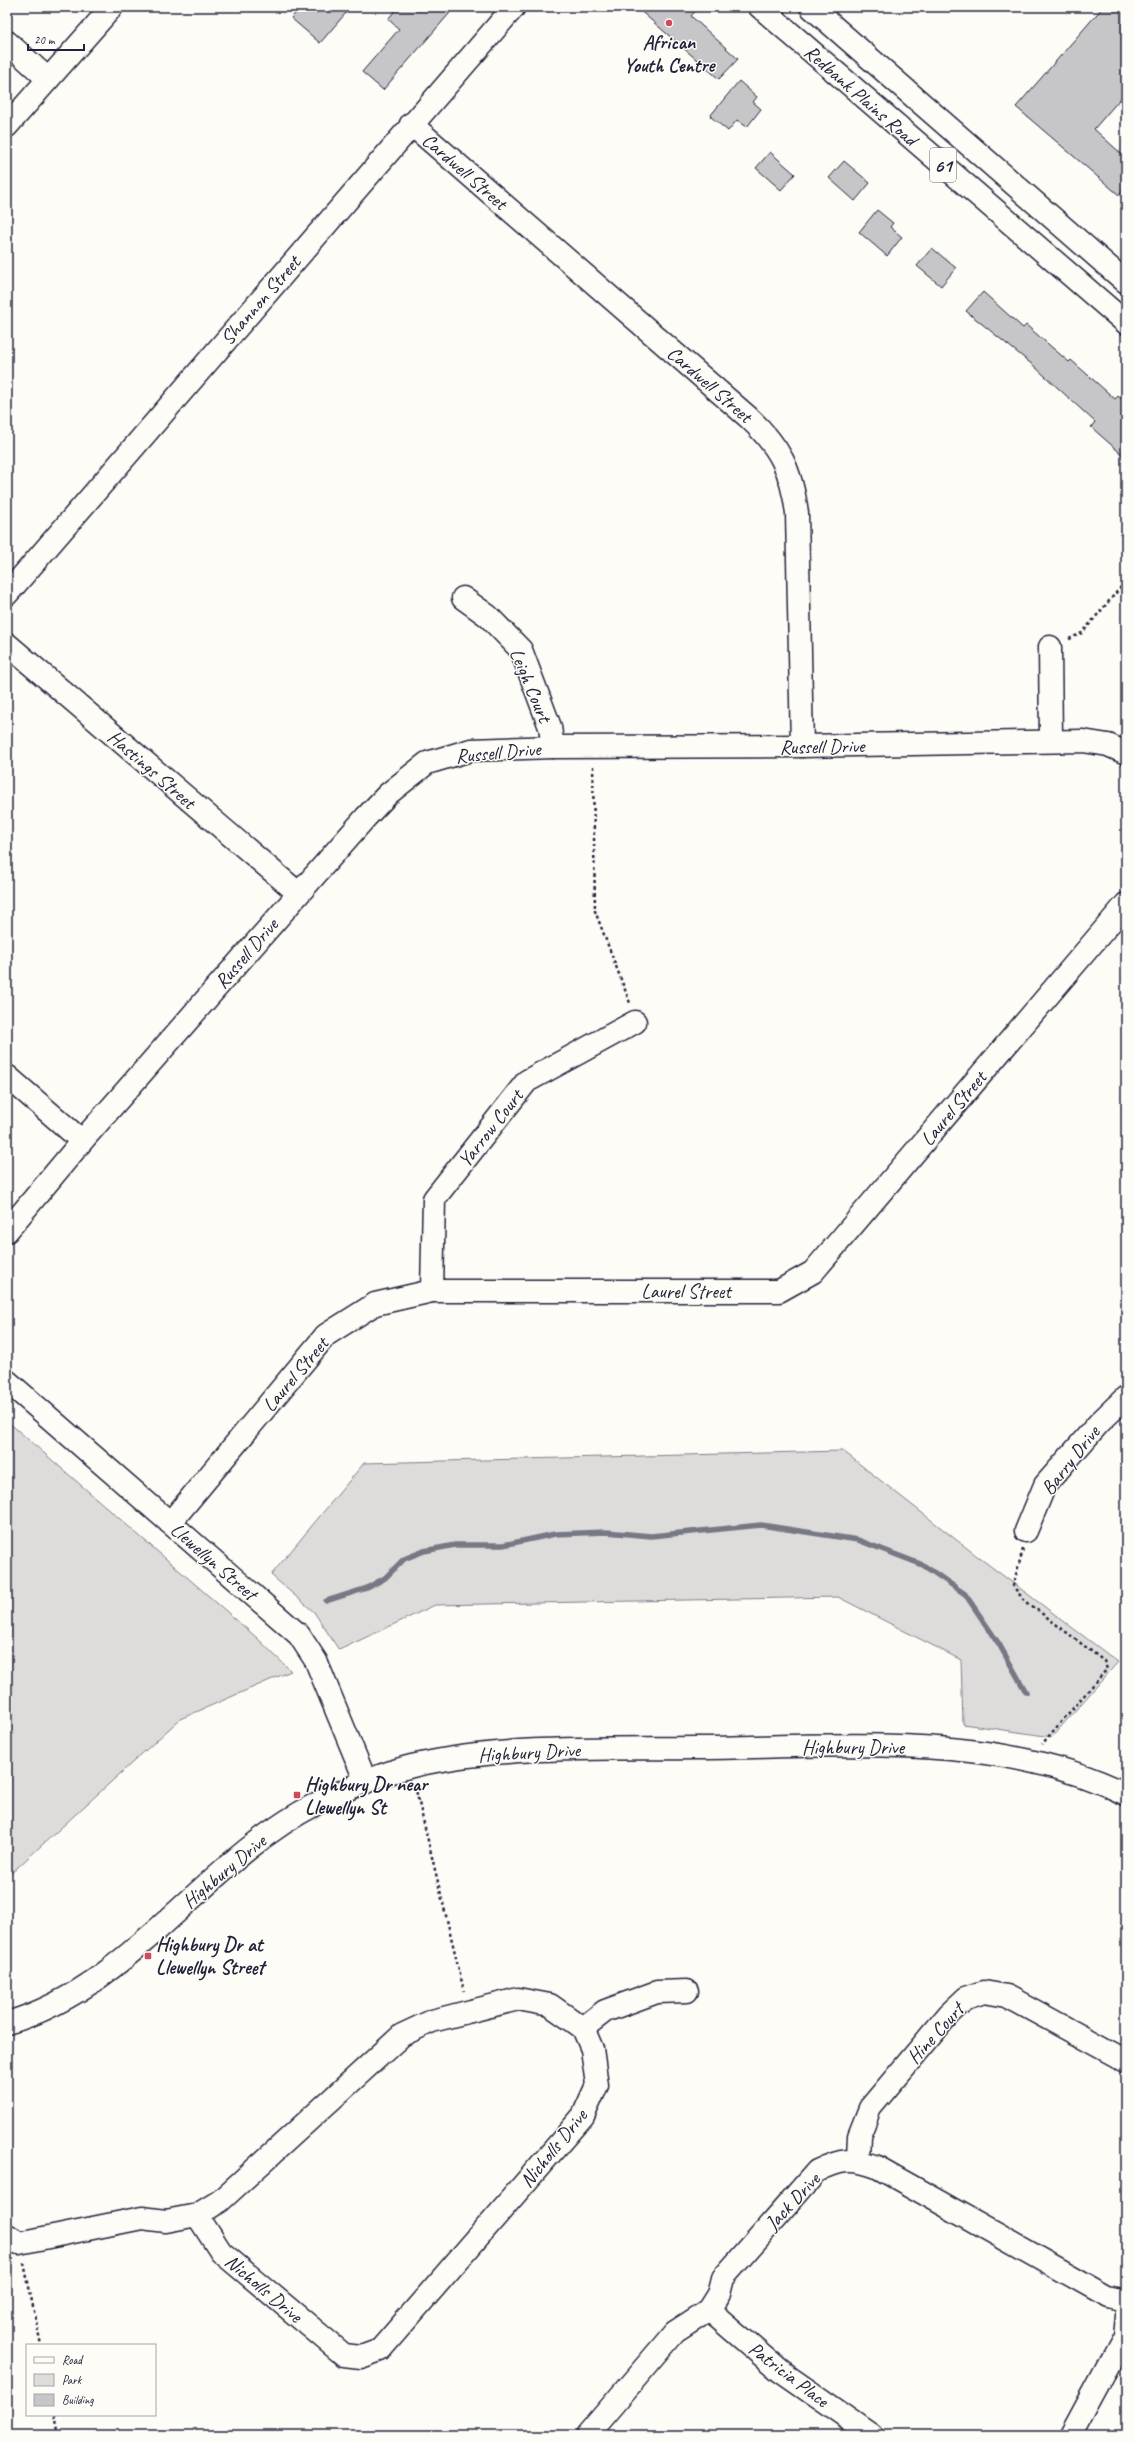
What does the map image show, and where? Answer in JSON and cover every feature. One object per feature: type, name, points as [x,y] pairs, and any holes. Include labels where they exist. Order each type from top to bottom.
[{"type":"street","points":[[7,126],[112,7]]},
{"type":"street","name":"Shannon Street","points":[[7,594],[411,124],[514,7]]},
{"type":"street","name":"Redbank Plains Road","points":[[760,7],[1126,323]]},
{"type":"street","name":"Redbank Plains Road","points":[[811,7],[1126,282]]},
{"type":"street","points":[[7,42],[48,79]]},
{"type":"street","name":"Cardwell Street","points":[[411,124],[748,417],[778,449],[794,488],[798,513],[802,746]]},
{"type":"street","name":"Leigh Court","points":[[463,598],[488,616],[521,650],[550,727],[553,746]]},
{"type":"street","name":"Hastings Street","points":[[7,644],[298,893]]},
{"type":"street","points":[[1050,647],[1051,741]]},
{"type":"street","name":"Russell Drive","points":[[7,1231],[82,1141],[298,893],[388,794],[427,763],[471,750],[553,746],[592,748],[1083,741],[1108,745],[1126,753]]},
{"type":"street","name":"Laurel Street","points":[[170,1523],[326,1335],[375,1304],[432,1291],[779,1291],[813,1272],[1126,904]]},
{"type":"street","name":"Yarrow Court","points":[[432,1291],[434,1199],[527,1081],[635,1022]]},
{"type":"street","points":[[7,1076],[82,1141]]},
{"type":"street","name":"Llewellyn Street","points":[[7,1381],[299,1635],[316,1661],[366,1782]]},
{"type":"street","name":"Barry Drive","points":[[1026,1531],[1045,1485],[1099,1422],[1126,1397]]},
{"type":"street","name":"Highbury Drive","points":[[7,2022],[26,2017],[78,1992],[124,1960],[198,1890],[271,1832],[316,1804],[366,1782],[410,1766],[462,1756],[579,1749],[891,1746],[996,1753],[1073,1774],[1107,1785],[1126,1794]]},
{"type":"street","points":[[13,2239],[142,2218],[166,2221],[198,2215],[220,2201],[402,2035],[432,2021],[518,1999],[550,2006],[583,2028],[605,2011],[657,1992],[687,1991]]},
{"type":"street","name":"Hine Court","points":[[858,2160],[859,2136],[870,2108],[949,2014],[966,1998],[984,1992],[1007,1996],[1126,2061]]},
{"type":"street","name":"Nicholls Drive","points":[[198,2215],[221,2252],[344,2355],[361,2357],[380,2350],[583,2116],[597,2085],[592,2049],[583,2028]]},
{"type":"street","name":"Jack Drive","points":[[587,2435],[675,2332],[709,2310],[719,2294],[723,2278],[817,2171],[834,2162],[858,2160],[877,2167],[1108,2296],[1126,2301]]},
{"type":"street","name":"Patricia Place","points":[[709,2310],[780,2371],[872,2435]]},
{"type":"street","points":[[1071,2435],[1124,2337],[1126,2316]]},
{"type":"path","points":[[1050,647],[1082,633],[1126,581]]},
{"type":"path","points":[[592,748],[595,911],[626,990],[635,1022]]},
{"type":"path","points":[[1026,1531],[1019,1572],[1014,1578],[1013,1586],[1023,1599],[1104,1661],[1107,1669],[1042,1745],[1046,1746]]},
{"type":"path","points":[[410,1766],[469,2011]]},
{"type":"path","points":[[13,2239],[41,2344]]},
{"type":"path","points":[[55,2416],[60,2435]]},
{"type":"green space","points":[[7,1421],[256,1637],[291,1671],[180,1719],[7,1877]]},
{"type":"green space","points":[[843,1451],[977,1556],[1118,1662],[1052,1737],[963,1724],[961,1660],[838,1597],[435,1605],[339,1650],[314,1612],[271,1575],[364,1463]]},
{"type":"building","points":[[301,7],[351,7],[320,43],[291,18]]},
{"type":"building","points":[[398,7],[455,7],[383,90],[362,72],[399,29],[388,19]]},
{"type":"building","points":[[636,7],[699,7],[691,16],[738,59],[719,79]]},
{"type":"building","points":[[1103,7],[1126,7],[1126,92],[1094,129],[1126,158],[1126,187],[1119,195],[1016,107]]},
{"type":"building","points":[[739,81],[757,97],[753,102],[761,109],[747,127],[737,120],[728,131],[710,116]]},
{"type":"building","points":[[770,152],[795,174],[781,190],[756,168]]},
{"type":"building","points":[[844,161],[870,183],[855,201],[829,178]]},
{"type":"building","points":[[877,210],[893,223],[890,227],[902,237],[887,256],[859,232]]},
{"type":"building","points":[[932,248],[956,268],[941,286],[917,266]]},
{"type":"building","points":[[983,292],[1023,328],[1026,325],[1069,362],[1071,360],[1115,399],[1118,396],[1126,403],[1126,458],[1091,427],[1095,422],[1034,366],[966,311]]},
{"type":"waterway","points":[[326,1601],[367,1588],[385,1578],[404,1559],[424,1551],[455,1545],[503,1545],[555,1534],[606,1532],[651,1536],[761,1525],[858,1540],[923,1565],[965,1594],[999,1644],[1026,1692]]},
{"type":"place","name":"African Youth Centre","points":[[669,23]]},
{"type":"place","name":"Highbury Dr near Llewellyn St","points":[[297,1795]]},
{"type":"place","name":"Highbury Dr at Llewellyn Street","points":[[148,1956]]}]
